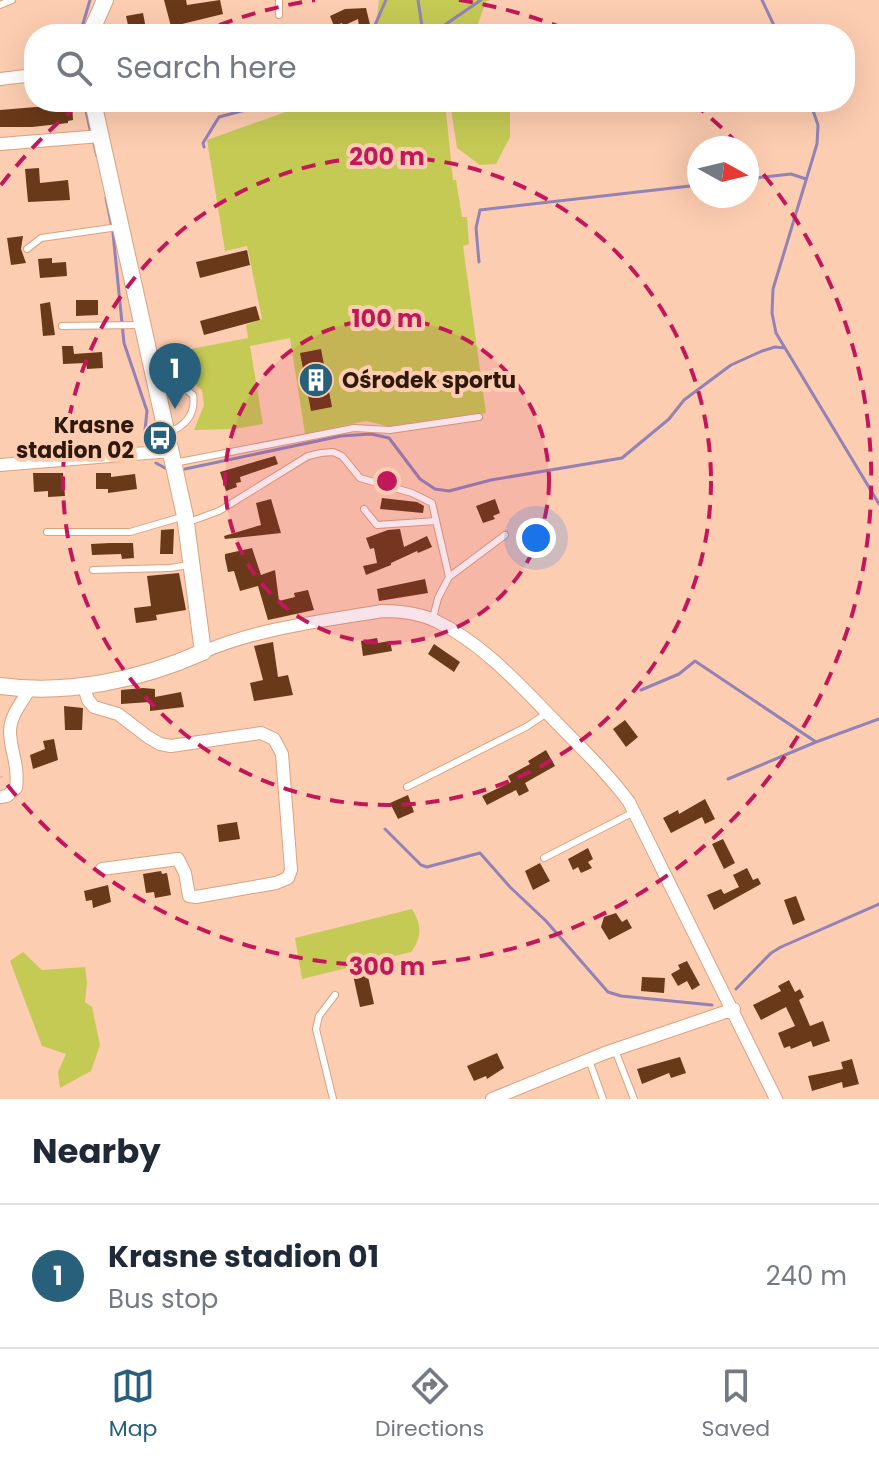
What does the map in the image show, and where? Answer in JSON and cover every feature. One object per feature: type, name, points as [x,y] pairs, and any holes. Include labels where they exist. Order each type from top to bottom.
[{"type":"street","points":[[94,24],[105,0]]},
{"type":"street","points":[[0,79],[24,76]]},
{"type":"street","points":[[95,112],[185,520],[203,652]]},
{"type":"street","points":[[0,144],[101,136]]},
{"type":"street","points":[[0,465],[172,457]]},
{"type":"street","points":[[0,686],[29,690],[84,687],[166,667],[222,643],[382,611],[433,619],[472,644],[611,778],[634,812],[776,1099]]},
{"type":"street","points":[[84,687],[94,707],[118,714],[160,744],[171,746],[261,733],[274,739],[282,754],[291,870],[288,878],[276,883],[196,897],[189,896],[185,873],[178,859],[102,869]]},
{"type":"street","points":[[0,797],[7,796],[16,788],[18,770],[10,730],[13,718],[29,690]]},
{"type":"street","points":[[492,1099],[518,1093],[589,1060],[734,1009]]},
{"type":"lane","points":[[0,5],[12,0]]},
{"type":"lane","points":[[279,0],[279,15]]},
{"type":"lane","points":[[27,249],[41,238],[122,226]]},
{"type":"lane","points":[[62,326],[142,325]]},
{"type":"lane","points":[[157,388],[179,384],[185,386],[193,395],[195,405],[183,426],[166,433]]},
{"type":"lane","points":[[172,457],[354,428],[390,430],[479,417]]},
{"type":"lane","points":[[47,532],[130,532],[219,511],[308,456],[333,452],[342,456],[360,478],[412,493],[432,503],[449,577]]},
{"type":"lane","points":[[364,509],[377,525],[436,521]]},
{"type":"lane","points":[[433,619],[438,598],[449,577],[505,535]]},
{"type":"lane","points":[[93,570],[192,565]]},
{"type":"lane","points":[[407,787],[526,727],[547,713]]},
{"type":"lane","points":[[544,858],[634,812]]},
{"type":"lane","points":[[333,1099],[316,1029],[319,1016],[335,995]]},
{"type":"lane","points":[[615,1050],[634,1099]]},
{"type":"lane","points":[[589,1060],[603,1099]]},
{"type":"shaded area","points":[[379,0],[490,0],[486,2],[478,24],[376,24]]},
{"type":"shaded area","points":[[286,112],[446,112],[453,180],[456,180],[462,217],[467,217],[469,244],[463,246],[486,413],[392,427],[366,421],[305,434],[290,338],[250,346],[263,424],[235,429],[194,430],[204,405],[202,390],[188,378],[181,351],[248,338],[246,325],[262,319],[247,246],[225,251],[207,140]]},
{"type":"shaded area","points":[[452,112],[510,112],[510,137],[496,164],[480,165],[457,148]]},
{"type":"shaded area","points":[[412,909],[419,931],[411,952],[302,979],[295,938]]},
{"type":"shaded area","points":[[23,952],[42,970],[85,967],[85,1002],[92,1007],[100,1045],[91,1071],[60,1088],[58,1072],[66,1054],[42,1046],[10,961]]},
{"type":"building","points":[[164,0],[186,0],[187,5],[220,0],[223,14],[170,24]]},
{"type":"building","points":[[366,8],[370,24],[359,24],[358,19],[347,24],[333,24],[330,16],[345,9]]},
{"type":"building","points":[[143,13],[145,24],[128,24],[126,16]]},
{"type":"building","points":[[24,108],[24,112],[72,112],[73,120],[32,127],[0,127],[0,110]]},
{"type":"building","points":[[39,168],[40,183],[68,180],[70,200],[28,202],[25,169]]},
{"type":"building","points":[[23,236],[21,249],[26,263],[11,265],[7,238]]},
{"type":"building","points":[[247,250],[250,265],[200,278],[196,262]]},
{"type":"building","points":[[52,258],[52,263],[66,262],[67,276],[40,278],[38,259]]},
{"type":"building","points":[[76,300],[98,300],[98,315],[76,316]]},
{"type":"building","points":[[50,302],[55,335],[43,336],[40,304]]},
{"type":"building","points":[[256,306],[260,320],[204,335],[200,321]]},
{"type":"building","points":[[62,346],[73,346],[74,354],[102,352],[103,368],[87,369],[86,363],[63,364]]},
{"type":"building","name":"Ośrodek sportu","points":[[321,349],[332,407],[311,411],[300,353]]},
{"type":"building","points":[[275,456],[278,464],[240,477],[237,487],[226,491],[220,472]]},
{"type":"building","points":[[33,473],[63,473],[65,496],[48,497],[48,491],[34,492]]},
{"type":"building","points":[[96,473],[111,473],[111,477],[135,474],[137,489],[108,493],[108,489],[96,489]]},
{"type":"building","points":[[382,498],[417,502],[424,506],[423,513],[380,509]]},
{"type":"building","points":[[271,499],[281,533],[225,539],[224,536],[261,525],[256,503]]},
{"type":"building","points":[[495,499],[500,513],[493,516],[495,519],[483,523],[476,506]]},
{"type":"building","points":[[174,529],[173,554],[160,554],[161,530]]},
{"type":"building","points":[[400,529],[404,547],[427,536],[432,547],[366,575],[363,566],[377,563],[374,548],[370,549],[366,538]]},
{"type":"building","points":[[133,543],[134,558],[122,559],[121,554],[92,555],[91,544]]},
{"type":"building","points":[[252,548],[261,575],[275,570],[279,601],[308,590],[314,610],[268,620],[258,586],[240,591],[234,571],[228,572],[225,554]]},
{"type":"building","points":[[179,573],[186,610],[156,615],[157,620],[136,623],[134,608],[151,606],[147,576]]},
{"type":"building","points":[[425,579],[428,593],[379,601],[377,589]]},
{"type":"building","points":[[377,638],[378,643],[390,641],[392,651],[363,656],[361,641]]},
{"type":"building","points":[[273,642],[278,677],[288,675],[293,695],[254,701],[250,683],[263,680],[254,646]]},
{"type":"building","points":[[434,644],[460,662],[454,672],[428,654]]},
{"type":"building","points":[[155,689],[155,697],[181,692],[184,707],[150,711],[150,702],[121,704],[121,690]]},
{"type":"building","points":[[64,706],[83,708],[82,730],[65,730]]},
{"type":"building","points":[[625,720],[638,737],[626,747],[613,729]]},
{"type":"building","points":[[54,739],[58,760],[33,769],[30,755],[45,749],[43,741]]},
{"type":"building","points":[[546,750],[555,766],[525,783],[529,791],[519,796],[516,790],[487,805],[482,796],[511,782],[508,776],[530,764],[528,761]]},
{"type":"building","points":[[408,795],[414,812],[398,819],[390,803]]},
{"type":"building","points":[[705,799],[715,819],[705,824],[702,817],[671,833],[663,818],[678,810],[679,814]]},
{"type":"building","points":[[237,822],[240,839],[219,842],[217,825]]},
{"type":"building","points":[[723,839],[735,863],[724,869],[712,844]]},
{"type":"building","points":[[588,848],[593,859],[588,862],[592,868],[581,873],[578,867],[573,870],[568,859]]},
{"type":"building","points":[[540,863],[550,881],[533,890],[525,871]]},
{"type":"building","points":[[747,868],[753,880],[758,878],[761,884],[714,910],[707,895],[721,889],[724,894],[739,887],[733,875]]},
{"type":"building","points":[[161,871],[162,874],[167,873],[171,895],[155,898],[154,892],[146,893],[143,874]]},
{"type":"building","points":[[108,885],[111,902],[93,908],[92,900],[86,901],[84,891]]},
{"type":"building","points":[[796,896],[805,920],[793,925],[784,900]]},
{"type":"building","points":[[616,913],[622,922],[627,919],[632,928],[609,940],[601,927],[604,917]]},
{"type":"building","points":[[687,961],[700,985],[692,990],[687,981],[678,986],[671,974],[680,969],[678,965]]},
{"type":"building","points":[[367,972],[374,1004],[360,1007],[353,975]]},
{"type":"building","points":[[642,977],[665,978],[664,993],[641,991]]},
{"type":"building","points":[[789,980],[795,992],[800,989],[804,997],[799,1000],[810,1026],[823,1021],[830,1041],[813,1047],[811,1041],[791,1049],[790,1046],[784,1048],[778,1033],[795,1026],[786,1007],[761,1020],[753,1005],[781,991],[778,986]]},
{"type":"building","points":[[497,1053],[504,1068],[487,1079],[486,1076],[474,1081],[467,1066]]},
{"type":"building","points":[[680,1057],[686,1073],[671,1078],[669,1073],[642,1084],[637,1069]]},
{"type":"building","points":[[852,1059],[859,1084],[843,1088],[842,1082],[812,1091],[808,1076],[843,1069],[841,1062]]},
{"type":"waterway","points":[[83,24],[90,0]]},
{"type":"waterway","points":[[375,24],[386,0]]},
{"type":"waterway","points":[[418,0],[422,24]]},
{"type":"waterway","points":[[446,24],[481,0]]},
{"type":"waterway","points":[[762,0],[773,24]]},
{"type":"waterway","points":[[86,112],[90,129]]},
{"type":"waterway","points":[[204,147],[203,143],[219,117],[238,112]]},
{"type":"waterway","points":[[813,112],[818,125],[817,144],[773,289],[772,313],[776,333],[879,504]]},
{"type":"waterway","points":[[93,140],[97,156]]},
{"type":"waterway","points":[[759,178],[791,174],[806,179]]},
{"type":"waterway","points":[[479,262],[476,228],[480,210],[687,186]]},
{"type":"waterway","points":[[106,198],[111,223]]},
{"type":"waterway","points":[[113,233],[124,343],[147,411],[145,430],[148,447]]},
{"type":"waterway","points":[[185,469],[341,436],[371,434],[389,438],[420,479],[435,489],[449,491],[491,480],[622,458],[669,419],[684,400],[731,365],[762,351],[785,348]]},
{"type":"waterway","points":[[156,463],[165,468]]},
{"type":"waterway","points":[[641,690],[679,674],[695,661],[816,742],[879,719]]},
{"type":"waterway","points":[[728,779],[816,742]]},
{"type":"waterway","points":[[385,829],[421,865],[427,867],[480,853],[546,921],[608,992],[712,1005]]},
{"type":"waterway","points":[[736,989],[771,953],[781,947],[879,904]]},
{"type":"place","name":"Ośrodek sportu","points":[[316,380]]},
{"type":"place","name":"Krasne stadion 01","points":[[175,409]]},
{"type":"place","name":"Krasne stadion 02","points":[[160,438]]}]
